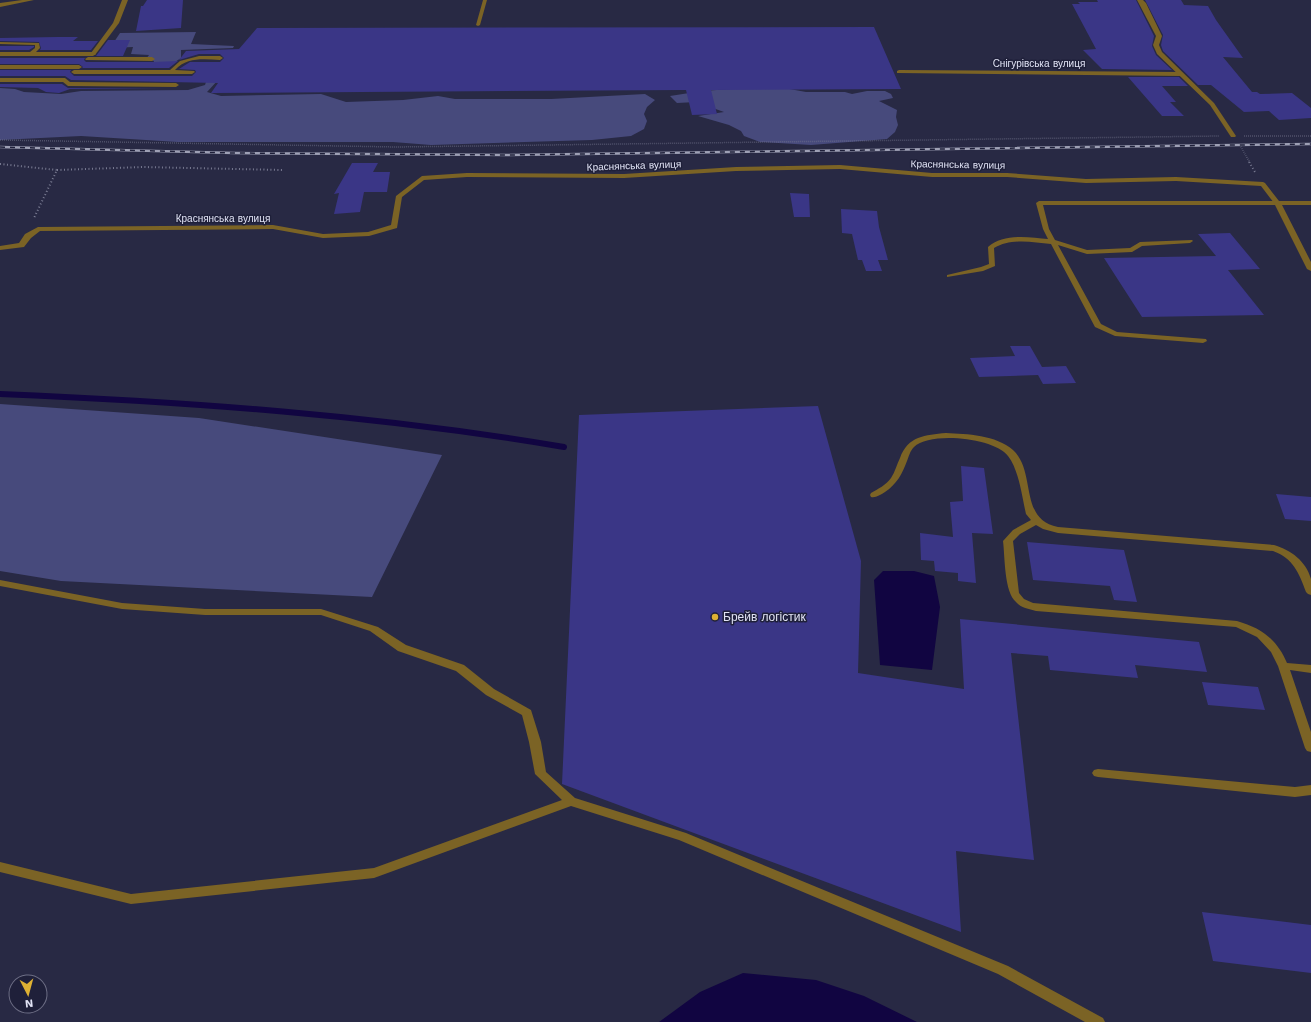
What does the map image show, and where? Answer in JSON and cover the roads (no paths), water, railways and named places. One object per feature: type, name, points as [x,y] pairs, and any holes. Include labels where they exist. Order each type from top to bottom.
[{"type":"street","points":[[0,5],[31,0]]},
{"type":"street","points":[[93,54],[116,23],[125,0]]},
{"type":"street","points":[[1140,0],[1143,2],[1159,36],[1156,45],[1159,53],[1212,104],[1233,136]]},
{"type":"street","name":"Краснянська вулиця","points":[[0,248],[21,245],[28,236],[38,229],[273,227],[323,236],[369,234],[394,226],[400,196],[422,178],[467,175],[624,176],[736,169],[840,167],[932,175],[1007,175],[1086,181],[1176,180],[1263,184],[1277,203]]},
{"type":"street","points":[[1311,203],[1277,203],[1311,269]]},
{"type":"lane","points":[[478,25],[485,0]]},
{"type":"lane","points":[[0,43],[37,44],[38,48],[31,54]]},
{"type":"lane","points":[[0,54],[93,54]]},
{"type":"lane","points":[[0,80],[64,80],[93,54]]},
{"type":"lane","points":[[88,59],[152,58]]},
{"type":"lane","points":[[171,72],[178,63],[185,59],[220,58]]},
{"type":"lane","points":[[0,67],[79,67]]},
{"type":"lane","points":[[74,72],[192,72]]},
{"type":"lane","name":"Снігурівська вулиця","points":[[899,72],[1180,74]]},
{"type":"lane","points":[[64,80],[68,84],[176,85]]},
{"type":"lane","points":[[1203,341],[1114,334],[1098,325],[1046,229],[1039,202],[1277,203]]},
{"type":"lane","points":[[949,276],[983,269],[993,265],[991,247],[1001,241],[1026,239],[1054,242],[1087,252],[1132,250],[1140,244],[1190,241]]},
{"type":"lane","points":[[874,495],[894,480],[911,445],[920,440],[939,436],[984,439],[1000,444],[1012,454],[1031,514],[1036,521],[1046,527],[1058,530],[1274,548],[1287,553],[1297,560],[1311,592]]},
{"type":"lane","points":[[1036,521],[1011,535],[1008,541],[1007,548],[1014,593],[1018,600],[1026,605],[1036,608],[1237,624],[1258,632],[1268,639],[1274,646],[1283,666],[1311,748]]},
{"type":"lane","points":[[0,583],[122,606],[204,612],[321,612],[374,629],[402,648],[460,668],[490,692],[527,714],[535,742],[541,774],[571,801],[682,836],[1004,970],[1098,1022]]},
{"type":"lane","points":[[1283,666],[1311,669]]},
{"type":"lane","points":[[1098,773],[1295,792],[1311,790]]},
{"type":"lane","points":[[0,867],[131,899],[374,873],[571,801]]},
{"type":"waterway","points":[[0,394],[142,401],[353,418],[423,426],[564,447]]},
{"type":"railway","points":[[0,147],[234,153],[508,155],[1311,144]]},
{"type":"place","name":"Брейв логістик","points":[[715,617]]}]
